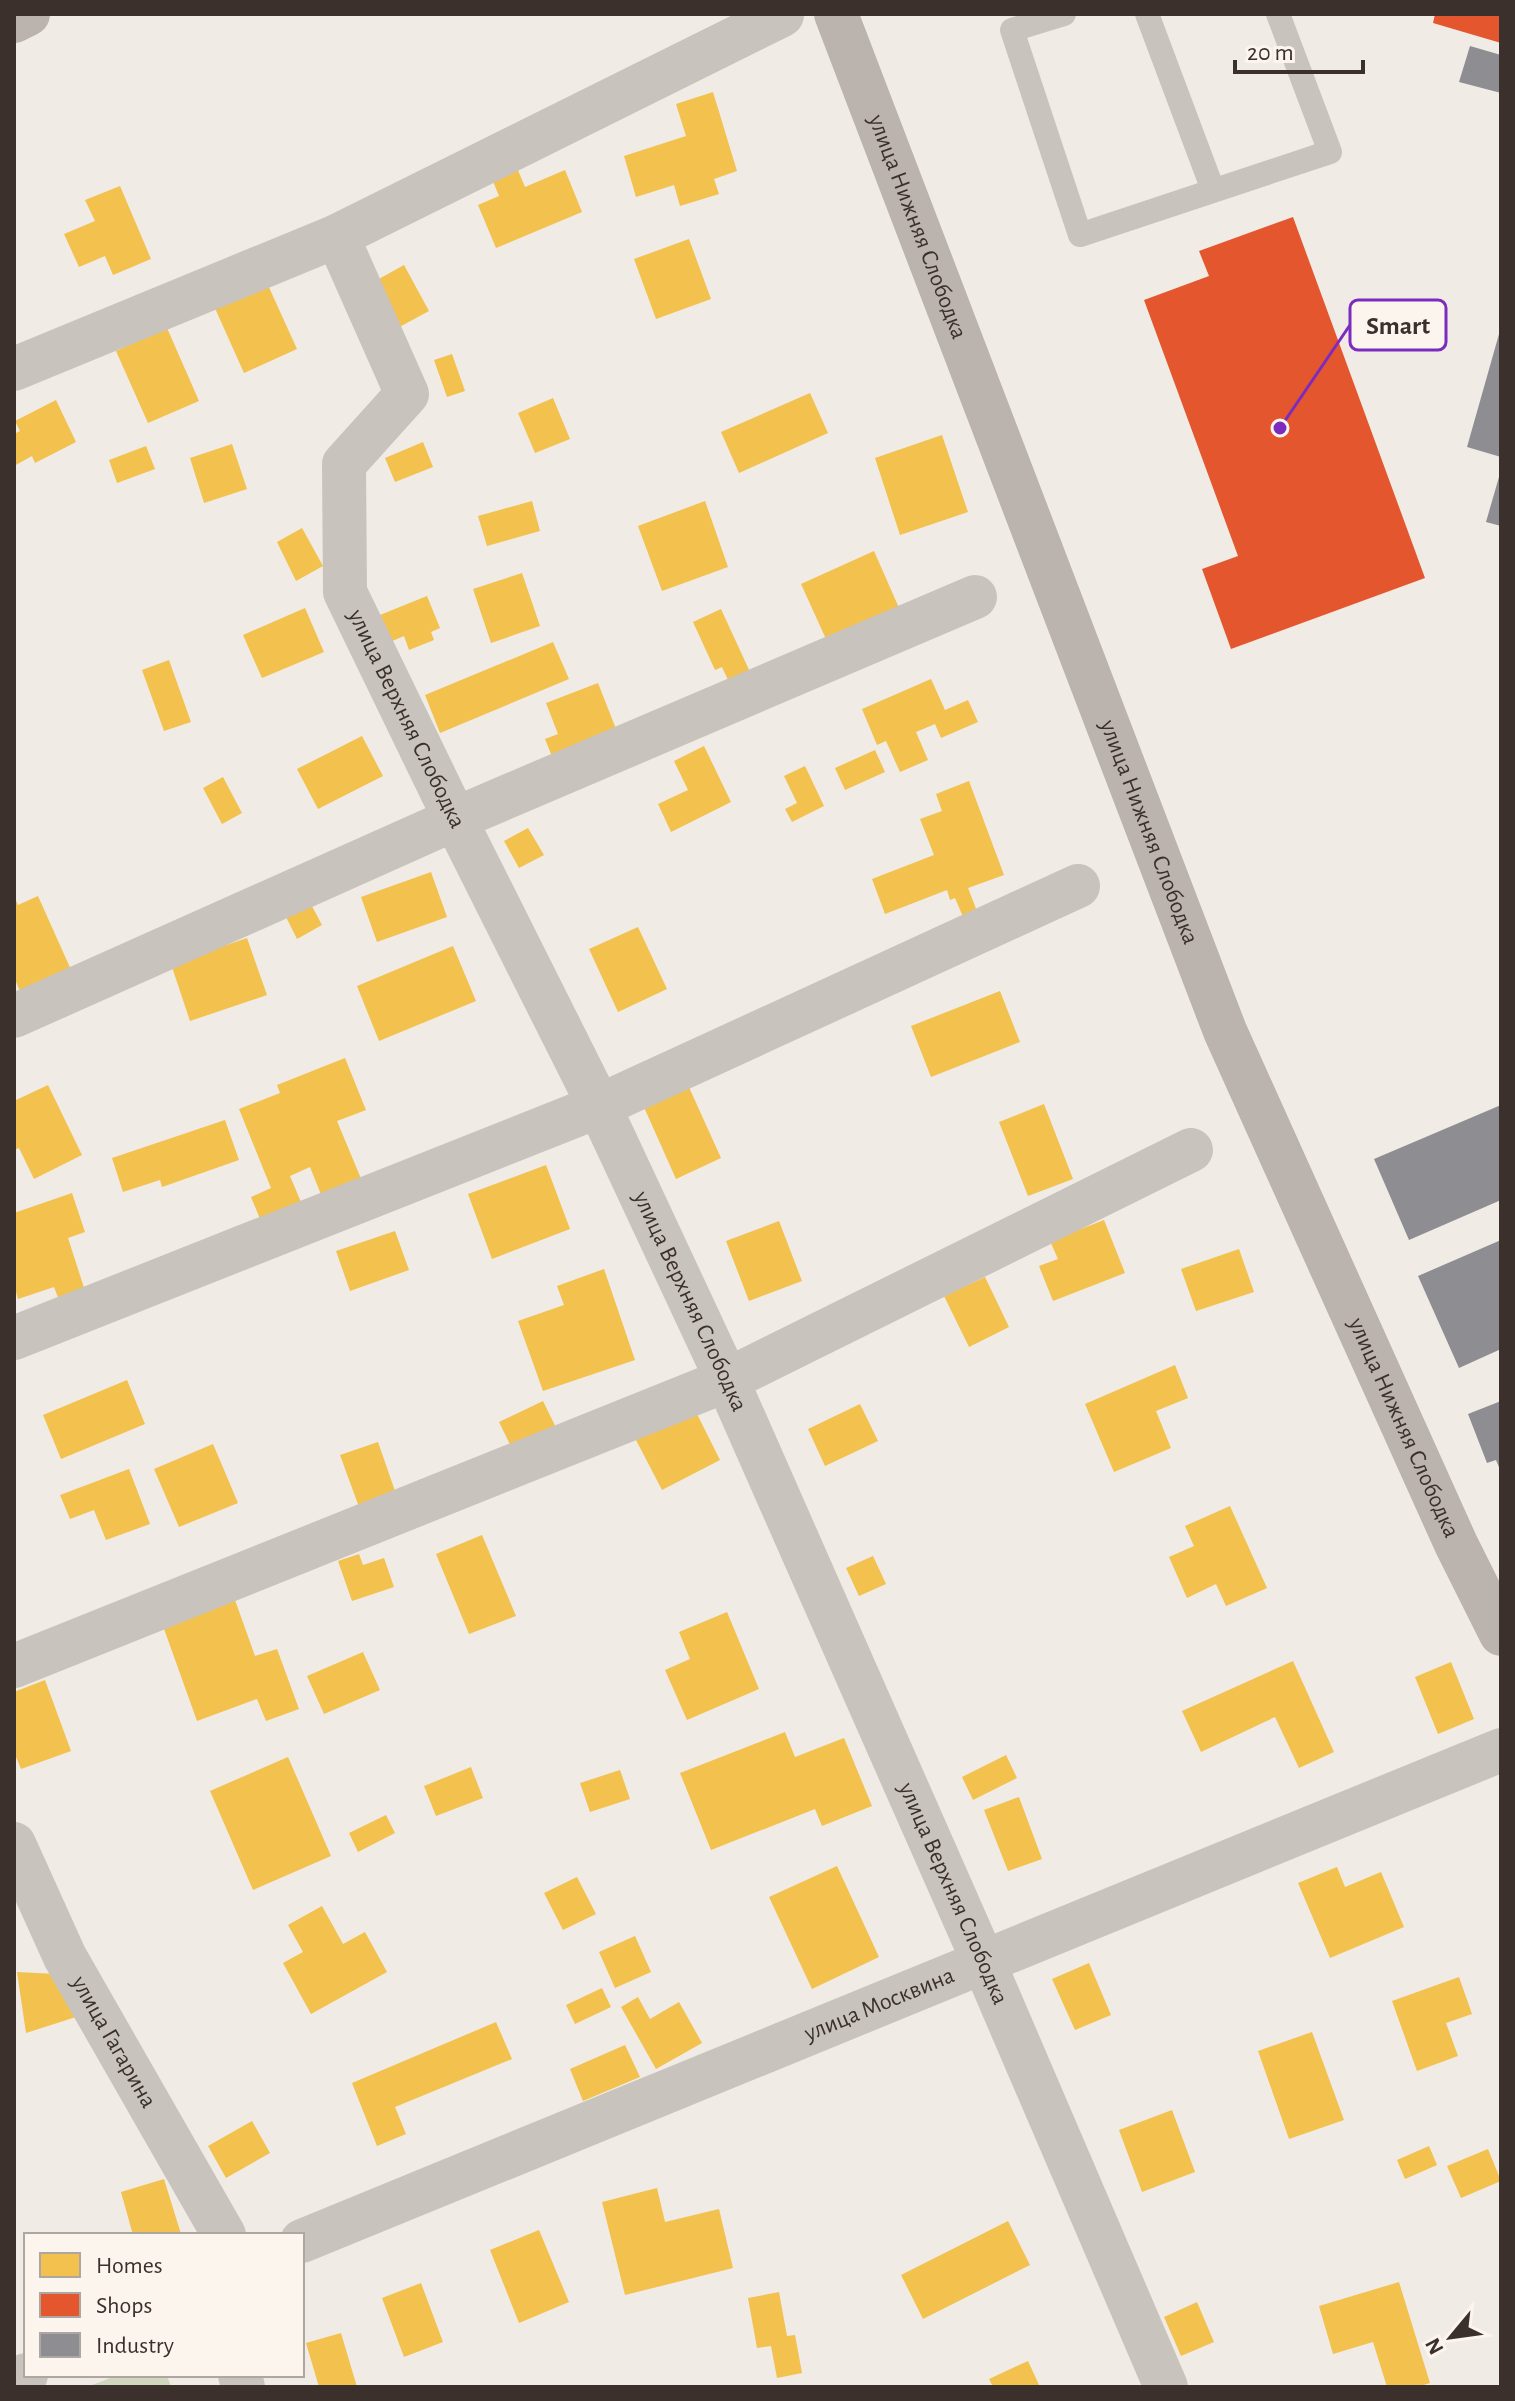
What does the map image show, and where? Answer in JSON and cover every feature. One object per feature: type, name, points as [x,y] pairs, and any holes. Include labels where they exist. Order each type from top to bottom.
[{"type":"main road","points":[[14,21],[28,14]]},
{"type":"main road","name":"улица Нижняя Слободка","points":[[836,14],[1225,1031],[1456,1544],[1501,1634]]},
{"type":"street","points":[[14,369],[337,236],[782,15]]},
{"type":"street","name":"улица Верхняя Слободка","points":[[337,236],[407,394],[344,464],[345,592],[599,1106],[727,1380],[984,1963],[1166,2387]]},
{"type":"street","points":[[14,1016],[455,819],[975,597]]},
{"type":"street","points":[[14,1338],[599,1106],[1078,886]]},
{"type":"street","points":[[14,1666],[727,1380],[1191,1150]]},
{"type":"street","name":"улица Москвина","points":[[304,2240],[1501,1750]]},
{"type":"street","name":"улица Гагарина","points":[[14,1844],[65,1957],[223,2233]]},
{"type":"lane","points":[[1064,14],[1012,30],[1080,235],[1330,152],[1278,14]]},
{"type":"lane","points":[[1147,14],[1213,190]]},
{"type":"green space","points":[[113,2377],[168,2377],[171,2387],[87,2387]]},
{"type":"building: Homes","points":[[713,92],[737,171],[714,179],[719,194],[680,206],[674,185],[636,197],[624,156],[686,136],[676,104]]},
{"type":"building: Homes","points":[[515,163],[525,187],[565,170],[582,212],[496,248],[478,205],[499,196],[490,174]]},
{"type":"building: Homes","points":[[120,186],[151,259],[113,275],[105,256],[79,267],[64,234],[95,221],[85,200]]},
{"type":"building: Homes","points":[[689,239],[711,299],[656,319],[634,259]]},
{"type":"building: Homes","points":[[404,265],[429,311],[392,331],[368,285]]},
{"type":"building: Homes","points":[[267,283],[297,349],[244,373],[214,306]]},
{"type":"building: Homes","points":[[167,328],[199,401],[148,423],[116,351]]},
{"type":"building: Homes","points":[[452,354],[465,391],[447,397],[434,360]]},
{"type":"building: Homes","points":[[810,393],[828,433],[739,473],[721,432]]},
{"type":"building: Homes","points":[[553,398],[570,439],[535,453],[518,413]]},
{"type":"building: Homes","points":[[56,400],[76,442],[35,463],[32,456],[14,466],[14,434],[20,431],[15,421]]},
{"type":"building: Homes","points":[[942,435],[968,512],[900,535],[875,458]]},
{"type":"building: Homes","points":[[423,442],[433,467],[395,482],[385,458]]},
{"type":"building: Homes","points":[[232,444],[247,489],[204,503],[190,458]]},
{"type":"building: Homes","points":[[146,446],[155,469],[117,483],[109,460]]},
{"type":"building: Homes","points":[[532,501],[540,531],[487,546],[478,516]]},
{"type":"building: Homes","points":[[705,501],[728,567],[662,591],[638,526]]},
{"type":"building: Homes","points":[[302,528],[323,566],[296,581],[277,542]]},
{"type":"building: Homes","points":[[874,551],[903,617],[831,650],[801,584]]},
{"type":"building: Homes","points":[[522,573],[540,626],[491,643],[473,589]]},
{"type":"building: Homes","points":[[427,596],[440,628],[431,632],[434,640],[409,650],[404,636],[390,642],[380,615]]},
{"type":"building: Homes","points":[[305,608],[324,652],[262,678],[243,635]]},
{"type":"building: Homes","points":[[721,609],[756,685],[735,695],[722,667],[715,670],[693,622]]},
{"type":"building: Homes","points":[[553,642],[569,679],[440,733],[425,695]]},
{"type":"building: Homes","points":[[169,660],[191,722],[164,731],[142,670]]},
{"type":"building: Homes","points":[[931,679],[945,710],[968,700],[978,722],[941,738],[935,724],[916,732],[928,760],[900,772],[886,741],[877,745],[862,709]]},
{"type":"building: Homes","points":[[598,683],[618,734],[553,759],[545,739],[558,734],[546,703]]},
{"type":"building: Homes","points":[[362,736],[383,776],[318,809],[297,769]]},
{"type":"building: Homes","points":[[704,746],[731,802],[671,832],[658,804],[688,790],[674,761]]},
{"type":"building: Homes","points":[[875,750],[885,772],[845,790],[835,768]]},
{"type":"building: Homes","points":[[805,766],[824,806],[792,822],[785,809],[797,803],[784,776]]},
{"type":"building: Homes","points":[[223,777],[242,813],[222,824],[203,788]]},
{"type":"building: Homes","points":[[969,781],[1004,875],[968,888],[980,919],[966,924],[955,898],[950,900],[947,890],[885,914],[872,879],[934,855],[920,819],[942,811],[936,794]]},
{"type":"building: Homes","points":[[528,828],[544,855],[519,868],[504,841]]},
{"type":"building: Homes","points":[[431,872],[447,917],[377,942],[361,897]]},
{"type":"building: Homes","points":[[306,895],[322,925],[297,939],[282,909]]},
{"type":"building: Homes","points":[[14,896],[18,905],[38,896],[76,981],[22,996],[14,977]]},
{"type":"building: Homes","points":[[638,927],[667,989],[618,1012],[589,949]]},
{"type":"building: Homes","points":[[247,938],[267,995],[190,1021],[171,964]]},
{"type":"building: Homes","points":[[453,946],[476,1001],[379,1041],[357,986]]},
{"type":"building: Homes","points":[[1000,991],[1020,1042],[931,1077],[911,1026]]},
{"type":"building: Homes","points":[[345,1058],[366,1110],[337,1121],[362,1181],[322,1197],[310,1167],[290,1176],[306,1214],[265,1231],[251,1197],[271,1188],[239,1109],[280,1093],[277,1085]]},
{"type":"building: Homes","points":[[48,1085],[82,1155],[34,1179],[19,1148],[14,1150],[14,1101]]},
{"type":"building: Homes","points":[[688,1085],[721,1158],[676,1179],[643,1105]]},
{"type":"building: Homes","points":[[1044,1104],[1073,1179],[1028,1196],[999,1122]]},
{"type":"building: Homes","points":[[225,1120],[239,1160],[162,1187],[160,1180],[123,1192],[112,1158]]},
{"type":"building: Homes","points":[[546,1165],[570,1229],[492,1259],[468,1194]]},
{"type":"building: Homes","points":[[72,1193],[85,1232],[68,1238],[87,1297],[61,1305],[54,1287],[18,1299],[14,1285],[14,1213]]},
{"type":"building: Homes","points":[[1104,1220],[1125,1273],[1053,1301],[1039,1266],[1058,1259],[1050,1241]]},
{"type":"building: Homes","points":[[779,1221],[802,1281],[749,1301],[726,1241]]},
{"type":"building: Homes","points":[[395,1231],[409,1270],[350,1291],[336,1251]]},
{"type":"building: Homes","points":[[1239,1249],[1254,1292],[1196,1311],[1181,1269]]},
{"type":"building: Homes","points":[[604,1269],[635,1360],[543,1391],[518,1321],[564,1305],[557,1286]]},
{"type":"building: Homes","points":[[985,1277],[1009,1327],[969,1347],[944,1296]]},
{"type":"building: Homes","points":[[1175,1365],[1188,1398],[1156,1411],[1171,1448],[1114,1472],[1085,1404]]},
{"type":"building: Homes","points":[[127,1380],[145,1424],[61,1459],[43,1415]]},
{"type":"building: Homes","points":[[543,1401],[561,1438],[517,1459],[499,1422]]},
{"type":"building: Homes","points":[[860,1404],[878,1441],[825,1466],[808,1429]]},
{"type":"building: Homes","points":[[695,1410],[720,1460],[662,1490],[636,1440]]},
{"type":"building: Homes","points":[[378,1442],[396,1494],[359,1507],[340,1455]]},
{"type":"building: Homes","points":[[213,1444],[238,1503],[179,1527],[154,1469]]},
{"type":"building: Homes","points":[[129,1469],[150,1524],[106,1540],[94,1510],[70,1519],[60,1495]]},
{"type":"building: Homes","points":[[1230,1506],[1267,1588],[1226,1606],[1216,1584],[1187,1598],[1169,1557],[1194,1546],[1185,1526]]},
{"type":"building: Homes","points":[[482,1535],[516,1616],[469,1634],[436,1554]]},
{"type":"building: Homes","points":[[359,1554],[363,1565],[384,1558],[394,1587],[352,1601],[338,1561]]},
{"type":"building: Homes","points":[[873,1556],[886,1584],[859,1596],[846,1568]]},
{"type":"building: Homes","points":[[235,1600],[255,1656],[277,1649],[299,1709],[266,1721],[257,1699],[197,1721],[163,1626]]},
{"type":"building: Homes","points":[[727,1612],[759,1689],[687,1720],[665,1670],[690,1659],[679,1632]]},
{"type":"building: Homes","points":[[363,1652],[380,1690],[324,1714],[307,1676]]},
{"type":"building: Homes","points":[[1293,1661],[1334,1752],[1299,1768],[1275,1717],[1201,1752],[1182,1711]]},
{"type":"building: Homes","points":[[1451,1662],[1474,1719],[1438,1734],[1415,1677]]},
{"type":"building: Homes","points":[[45,1680],[71,1751],[21,1769],[14,1752],[14,1692]]},
{"type":"building: Homes","points":[[785,1732],[795,1757],[844,1738],[872,1806],[822,1826],[815,1809],[711,1850],[680,1773]]},
{"type":"building: Homes","points":[[1006,1755],[1017,1778],[973,1800],[962,1777]]},
{"type":"building: Homes","points":[[288,1757],[331,1856],[253,1890],[210,1791]]},
{"type":"building: Homes","points":[[471,1767],[483,1798],[436,1816],[424,1786]]},
{"type":"building: Homes","points":[[620,1770],[630,1799],[590,1812],[580,1783]]},
{"type":"building: Homes","points":[[1019,1797],[1042,1859],[1008,1871],[984,1810]]},
{"type":"building: Homes","points":[[386,1815],[395,1833],[358,1852],[349,1833]]},
{"type":"building: Homes","points":[[837,1866],[879,1957],[812,1989],[769,1897]]},
{"type":"building: Homes","points":[[1337,1867],[1345,1887],[1381,1872],[1404,1927],[1330,1958],[1298,1883]]},
{"type":"building: Homes","points":[[577,1877],[596,1914],[563,1930],[544,1893]]},
{"type":"building: Homes","points":[[322,1906],[343,1944],[365,1932],[387,1972],[311,2014],[283,1963],[303,1952],[288,1925]]},
{"type":"building: Homes","points":[[635,1936],[651,1972],[615,1988],[599,1952]]},
{"type":"building: Homes","points":[[1089,1963],[1111,2015],[1075,2030],[1052,1979]]},
{"type":"building: Homes","points":[[17,1972],[57,1974],[76,2017],[26,2033]]},
{"type":"building: Homes","points":[[1459,1977],[1472,2014],[1446,2023],[1458,2056],[1417,2071],[1392,2001]]},
{"type":"building: Homes","points":[[602,1988],[611,2007],[575,2024],[566,2005]]},
{"type":"building: Homes","points":[[638,1997],[650,2019],[679,2002],[702,2043],[656,2069],[621,2007]]},
{"type":"building: Homes","points":[[496,2022],[512,2059],[395,2107],[406,2134],[377,2146],[352,2083]]},
{"type":"building: Homes","points":[[1312,2032],[1344,2120],[1289,2139],[1258,2051]]},
{"type":"building: Homes","points":[[625,2045],[640,2077],[583,2101],[570,2069]]},
{"type":"building: Homes","points":[[1172,2110],[1195,2172],[1142,2192],[1119,2130]]},
{"type":"building: Homes","points":[[252,2121],[270,2153],[226,2178],[208,2146]]},
{"type":"building: Homes","points":[[1429,2146],[1437,2165],[1405,2179],[1397,2160]]},
{"type":"building: Homes","points":[[1488,2149],[1501,2181],[1461,2198],[1447,2166]]},
{"type":"building: Homes","points":[[164,2179],[181,2233],[132,2233],[121,2192]]},
{"type":"building: Homes","points":[[657,2188],[665,2222],[719,2209],[733,2268],[625,2295],[602,2202]]},
{"type":"building: Homes","points":[[1008,2221],[1030,2265],[923,2319],[901,2275]]},
{"type":"building: Homes","points":[[539,2230],[569,2302],[519,2323],[490,2250]]},
{"type":"building: Homes","points":[[1399,2282],[1430,2383],[1417,2387],[1387,2387],[1373,2342],[1333,2354],[1319,2306]]},
{"type":"building: Homes","points":[[421,2283],[443,2342],[404,2357],[382,2298]]},
{"type":"building: Homes","points":[[779,2292],[787,2336],[795,2335],[802,2373],[777,2378],[771,2346],[757,2348],[748,2298]]},
{"type":"building: Homes","points":[[1197,2302],[1214,2342],[1181,2356],[1164,2317]]},
{"type":"building: Homes","points":[[341,2333],[357,2387],[319,2387],[306,2343]]},
{"type":"building: Homes","points":[[1028,2361],[1040,2387],[993,2387],[989,2379]]},
{"type":"building: Shops","points":[[1435,14],[1501,14],[1501,43],[1433,23]]},
{"type":"building: Shops","points":[[1293,217],[1425,578],[1231,649],[1202,569],[1238,556],[1144,300],[1209,276],[1199,251]]},
{"type":"building: Industry","points":[[1470,46],[1501,55],[1501,93],[1459,82]]},
{"type":"building: Industry","points":[[1501,327],[1501,457],[1467,447]]},
{"type":"building: Industry","points":[[1501,470],[1501,526],[1486,522]]},
{"type":"building: Industry","points":[[1501,1105],[1501,1200],[1409,1240],[1374,1159]]},
{"type":"building: Industry","points":[[1501,1240],[1501,1349],[1459,1368],[1418,1276]]},
{"type":"building: Industry","points":[[1501,1401],[1501,1472],[1496,1460],[1487,1463],[1468,1414]]},
{"type":"place","name":"Smart","points":[[1280,428]]}]
